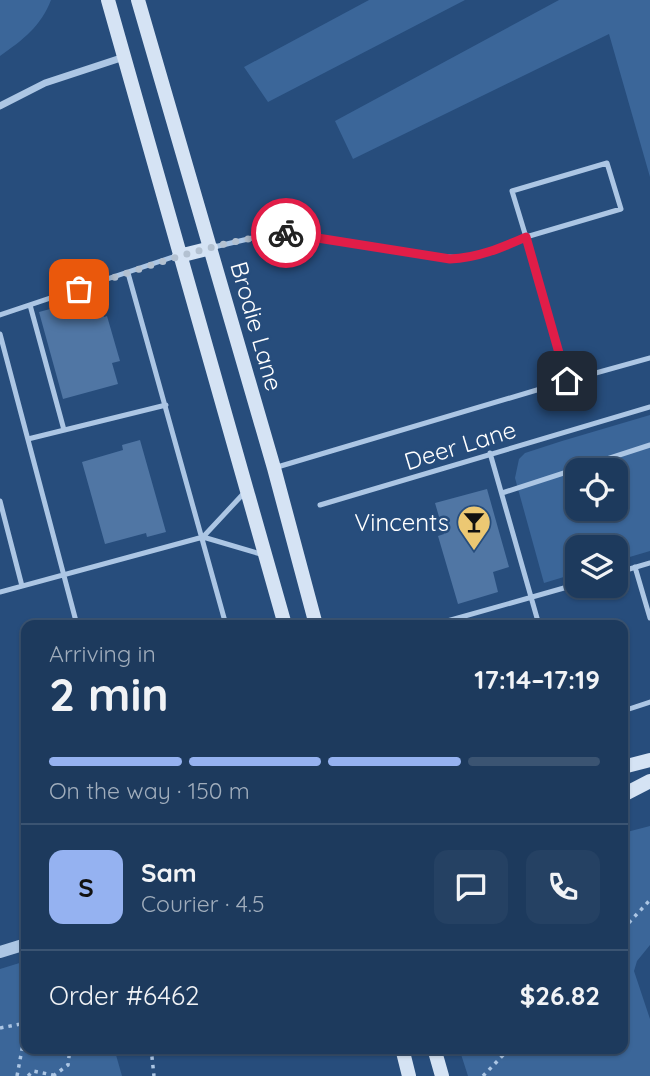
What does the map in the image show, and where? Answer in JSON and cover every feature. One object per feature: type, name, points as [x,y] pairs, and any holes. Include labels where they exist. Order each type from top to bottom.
[{"type":"main road","points":[[108,0],[284,620]]},
{"type":"main road","name":"Brodie Lane","points":[[138,0],[274,468],[315,620]]},
{"type":"main road","points":[[179,256],[211,248]]},
{"type":"main road","points":[[628,766],[650,760]]},
{"type":"main road","points":[[628,794],[650,781]]},
{"type":"main road","points":[[628,796],[650,792]]},
{"type":"main road","points":[[404,1054],[410,1076]]},
{"type":"main road","points":[[436,1054],[442,1076]]},
{"type":"street","points":[[0,106],[45,83],[125,57]]},
{"type":"street","points":[[0,952],[21,946]]},
{"type":"lane","points":[[211,248],[286,233],[450,259],[466,258],[487,253],[526,237],[621,209],[607,163],[512,191],[526,237],[567,381]]},
{"type":"lane","points":[[0,315],[179,256]]},
{"type":"lane","points":[[128,273],[225,620]]},
{"type":"lane","points":[[30,305],[64,430]]},
{"type":"lane","points":[[0,334],[76,620]]},
{"type":"lane","points":[[274,468],[650,358]]},
{"type":"lane","points":[[28,439],[166,405]]},
{"type":"lane","name":"Deer Lane","points":[[320,505],[650,407]]},
{"type":"lane","points":[[502,493],[650,446]]},
{"type":"lane","points":[[490,453],[538,620]]},
{"type":"lane","points":[[0,592],[203,537],[247,491]]},
{"type":"lane","points":[[0,500],[22,586]]},
{"type":"lane","points":[[203,537],[264,555]]},
{"type":"lane","points":[[628,569],[650,562]]},
{"type":"lane","points":[[635,567],[650,618]]},
{"type":"lane","points":[[451,620],[565,588]]},
{"type":"lane","points":[[628,709],[650,702]]},
{"type":"path","points":[[628,924],[650,900]]},
{"type":"path","points":[[0,1028],[21,1026]]},
{"type":"path","points":[[17,1076],[21,1054]]},
{"type":"path","points":[[28,1076],[33,1071],[53,1075],[68,1065],[70,1054]]},
{"type":"path","points":[[152,1054],[154,1076]]},
{"type":"path","points":[[483,1076],[504,1054]]},
{"type":"shaded area","points":[[0,0],[51,0],[30,32],[0,56]]},
{"type":"shaded area","points":[[369,0],[465,0],[268,102],[244,67]]},
{"type":"shaded area","points":[[559,0],[650,0],[650,177],[609,34],[353,159],[335,121]]},
{"type":"shaded area","points":[[650,415],[650,551],[628,557],[628,535],[565,535],[565,577],[544,583],[515,478],[519,459],[525,453]]},
{"type":"shaded area","points":[[650,826],[650,945],[637,961],[634,971],[650,1019],[650,1076],[468,1076],[461,1054],[628,1054],[628,832]]},
{"type":"shaded area","points":[[21,963],[21,1054],[116,1054],[122,1076],[0,1076],[0,969]]},
{"type":"building","points":[[97,291],[120,361],[112,363],[118,384],[63,399],[39,312],[80,301],[79,297]]},
{"type":"building","points":[[140,440],[166,532],[147,537],[146,533],[105,544],[82,462],[123,450],[122,445]]},
{"type":"building","name":"Vincents","points":[[487,489],[509,567],[493,572],[498,592],[458,604],[438,536],[444,534],[435,503]]},
{"type":"way so far","points":[[79,289],[179,256],[261,236],[286,233]]},
{"type":"place","name":"Vincents","points":[[474,552]]},
{"type":"route","points":[[286,233],[450,259],[487,253],[526,237],[567,381]]}]
